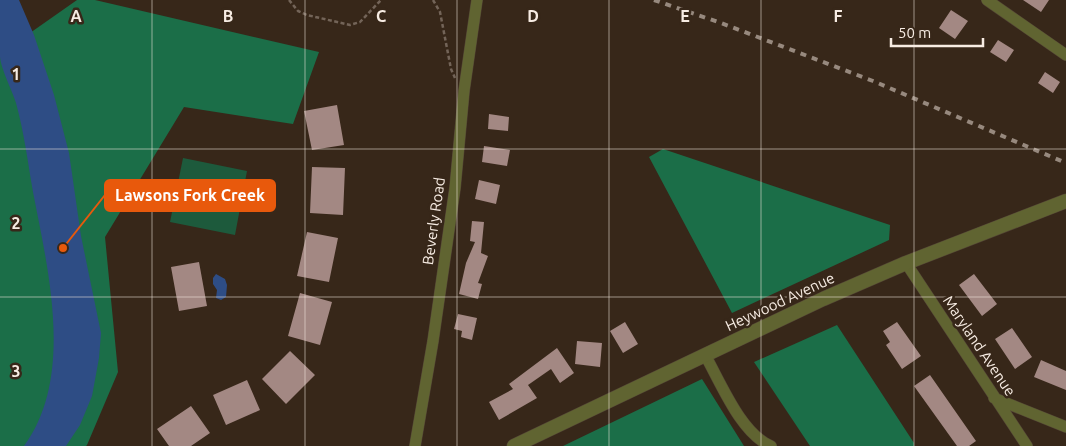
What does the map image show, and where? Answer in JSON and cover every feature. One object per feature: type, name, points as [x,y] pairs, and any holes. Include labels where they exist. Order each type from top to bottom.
[{"type":"street","name":"Beverly Road","points":[[415,446],[433,340],[455,188],[464,91],[477,0]]},
{"type":"street","points":[[987,0],[1066,55]]},
{"type":"street","name":"Heywood Avenue","points":[[514,446],[822,299],[906,263],[1066,201]]},
{"type":"street","name":"Maryland Avenue","points":[[906,263],[1027,446]]},
{"type":"street","points":[[705,355],[744,425],[761,442],[771,446]]},
{"type":"street","points":[[994,398],[1066,427]]},
{"type":"path","points":[[289,0],[298,11],[307,15],[350,25],[360,22],[381,0]]},
{"type":"path","points":[[433,0],[440,12],[451,69],[464,91]]},
{"type":"green space","points":[[77,0],[95,0],[319,52],[293,124],[184,107],[105,237],[118,372],[87,445],[0,446],[0,54]]},
{"type":"green space","points":[[663,149],[890,225],[889,240],[732,313],[649,157]]},
{"type":"green space","points":[[183,158],[247,171],[235,235],[170,222]]},
{"type":"green space","points":[[837,325],[914,443],[914,446],[810,446],[754,362]]},
{"type":"green space","points":[[702,379],[744,446],[563,446]]},
{"type":"water","points":[[0,0],[19,0],[34,35],[54,95],[69,153],[81,236],[101,333],[99,358],[92,396],[80,425],[66,446],[24,446],[40,418],[49,388],[53,355],[53,322],[45,255],[26,148],[16,103],[0,57]]},
{"type":"water","points":[[216,274],[225,279],[227,285],[226,297],[221,300],[216,298],[217,290],[213,284],[213,278]]},
{"type":"building","points":[[1023,0],[1049,0],[1041,12]]},
{"type":"building","points":[[951,10],[968,21],[955,39],[939,28]]},
{"type":"building","points":[[998,40],[1014,50],[1006,62],[990,52]]},
{"type":"building","points":[[1045,72],[1060,82],[1053,93],[1038,83]]},
{"type":"building","points":[[337,105],[344,145],[312,150],[304,111]]},
{"type":"building","points":[[489,114],[509,117],[508,131],[488,129]]},
{"type":"building","points":[[484,146],[510,150],[507,166],[482,162]]},
{"type":"building","points":[[312,167],[345,168],[343,215],[310,213]]},
{"type":"building","points":[[479,180],[500,185],[496,204],[475,199]]},
{"type":"building","points":[[472,221],[484,222],[481,253],[488,256],[478,283],[482,284],[478,299],[459,294],[466,263],[475,242],[470,241]]},
{"type":"building","points":[[307,232],[338,238],[329,282],[297,276]]},
{"type":"building","points":[[199,262],[207,306],[179,311],[171,267]]},
{"type":"building","points":[[974,274],[997,304],[982,316],[959,285]]},
{"type":"building","points":[[300,293],[332,302],[320,345],[288,336]]},
{"type":"building","points":[[458,314],[477,318],[472,340],[461,337],[462,331],[454,329]]},
{"type":"building","points":[[625,322],[638,344],[623,353],[610,331]]},
{"type":"building","points":[[897,322],[921,356],[902,369],[886,345],[890,342],[883,331]]},
{"type":"building","points":[[1012,328],[1032,357],[1015,369],[995,339]]},
{"type":"building","points":[[577,341],[602,343],[600,367],[575,364]]},
{"type":"building","points":[[557,348],[574,373],[560,383],[551,369],[528,385],[537,398],[499,420],[489,402],[513,389],[509,384]]},
{"type":"building","points":[[290,351],[315,375],[286,404],[262,379]]},
{"type":"building","points":[[1041,360],[1066,371],[1066,390],[1034,377]]},
{"type":"building","points":[[930,375],[976,441],[969,446],[957,446],[914,386]]},
{"type":"building","points":[[247,380],[260,410],[226,425],[213,395]]},
{"type":"building","points":[[191,406],[210,433],[191,446],[169,446],[157,429]]},
{"type":"railway","points":[[654,0],[721,23],[873,81],[1066,163]]},
{"type":"place","name":"Lawsons Fork Creek","points":[[63,248]]}]
